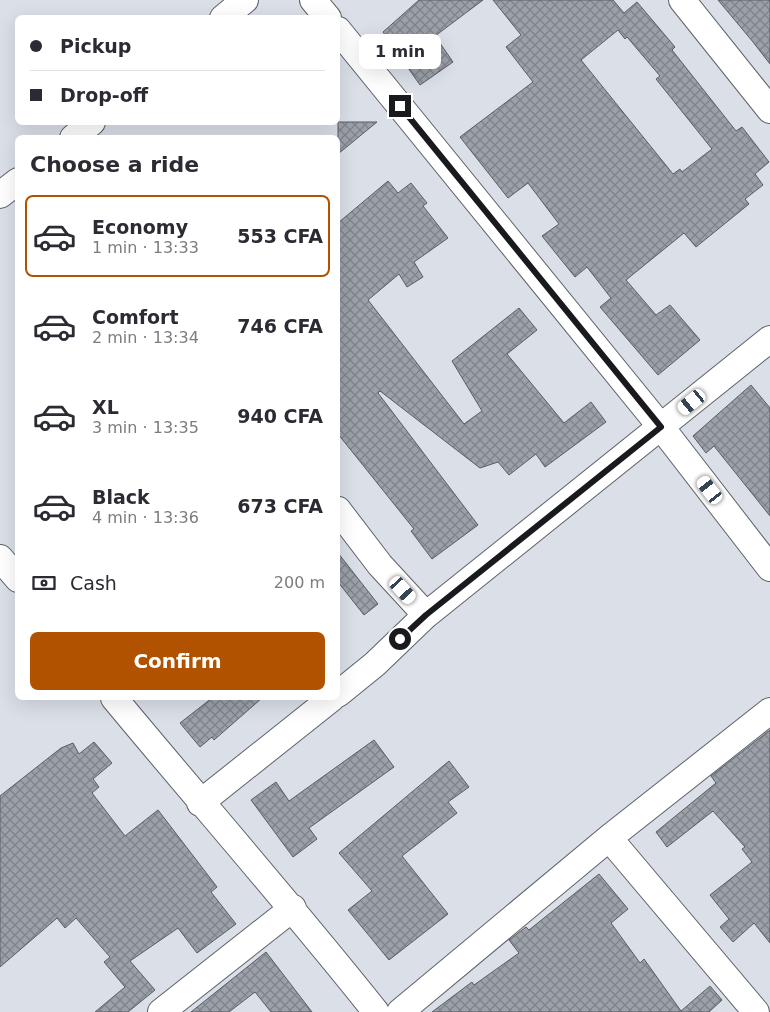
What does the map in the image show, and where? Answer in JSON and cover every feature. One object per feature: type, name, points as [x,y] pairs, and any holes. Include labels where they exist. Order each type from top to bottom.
[{"type":"street","points":[[227,15],[245,0]]},
{"type":"street","points":[[313,0],[326,15]]},
{"type":"street","points":[[682,0],[770,110]]},
{"type":"street","points":[[340,32],[661,427],[770,568]]},
{"type":"street","points":[[77,135],[88,125]]},
{"type":"street","points":[[0,195],[15,183]]},
{"type":"street","points":[[340,692],[375,664],[426,615],[770,339]]},
{"type":"street","points":[[340,513],[380,565],[426,615]]},
{"type":"street","points":[[0,558],[15,576]]},
{"type":"street","points":[[116,700],[200,803],[292,908],[376,1012]]},
{"type":"street","points":[[200,803],[329,700]]},
{"type":"street","points":[[400,1012],[609,838],[770,711]]},
{"type":"street","points":[[609,838],[756,1012]]},
{"type":"street","points":[[161,1012],[292,908]]},
{"type":"building","points":[[419,0],[483,0],[435,36],[453,62],[420,85],[383,32]]},
{"type":"building","points":[[493,0],[613,0],[624,13],[637,2],[675,47],[672,50],[736,131],[742,127],[769,162],[755,174],[763,185],[745,199],[749,204],[696,247],[684,233],[626,280],[656,315],[670,305],[700,340],[658,375],[600,307],[611,298],[587,267],[575,277],[542,236],[559,224],[528,183],[508,198],[460,137],[533,82],[506,47],[521,35]],"holes":[[[618,30],[625,39],[627,37],[660,76],[656,79],[712,149],[682,172],[680,169],[673,174],[581,60]]]},
{"type":"building","points":[[718,0],[770,0],[770,64],[753,42]]},
{"type":"building","points":[[340,122],[377,122],[340,152],[340,135],[338,135],[338,125],[340,125]]},
{"type":"building","points":[[388,181],[398,193],[411,183],[427,203],[423,206],[448,238],[414,262],[423,277],[407,287],[399,274],[368,300],[464,424],[482,411],[452,361],[519,308],[537,330],[507,354],[564,423],[591,402],[606,422],[545,467],[536,454],[509,475],[498,462],[480,468],[380,391],[378,393],[478,525],[432,559],[411,531],[414,529],[340,436],[340,221]]},
{"type":"building","points":[[751,385],[770,408],[770,516],[714,446],[706,453],[693,436]]},
{"type":"building","points":[[340,556],[378,604],[364,615],[340,585]]},
{"type":"building","points":[[209,700],[260,700],[214,740],[212,737],[200,747],[180,723]]},
{"type":"building","points":[[770,730],[770,943],[754,923],[733,942],[720,927],[729,919],[710,895],[752,862],[742,849],[745,847],[713,811],[667,847],[656,832],[716,783],[711,776]]},
{"type":"building","points":[[374,740],[394,767],[309,828],[317,839],[293,857],[251,800],[276,782],[289,801]]},
{"type":"building","points":[[94,742],[112,763],[93,779],[99,787],[92,793],[125,836],[158,810],[217,887],[211,892],[236,924],[197,953],[178,928],[130,961],[155,990],[128,1012],[95,1012],[125,987],[104,962],[110,957],[76,918],[65,928],[57,918],[0,967],[0,796],[61,748],[73,743],[79,754]]},
{"type":"building","points":[[449,761],[469,787],[448,802],[457,813],[402,856],[448,914],[389,960],[348,910],[372,891],[339,853]]},
{"type":"building","points":[[599,874],[628,909],[611,923],[640,963],[644,959],[681,1011],[710,986],[722,1000],[709,1012],[432,1012],[472,982],[474,985],[519,953],[509,940],[526,927],[529,930]]},
{"type":"building","points":[[266,952],[312,1012],[271,1012],[255,992],[229,1012],[191,1012]]},
{"type":"route","points":[[400,106],[661,427],[426,615],[400,639]]}]
